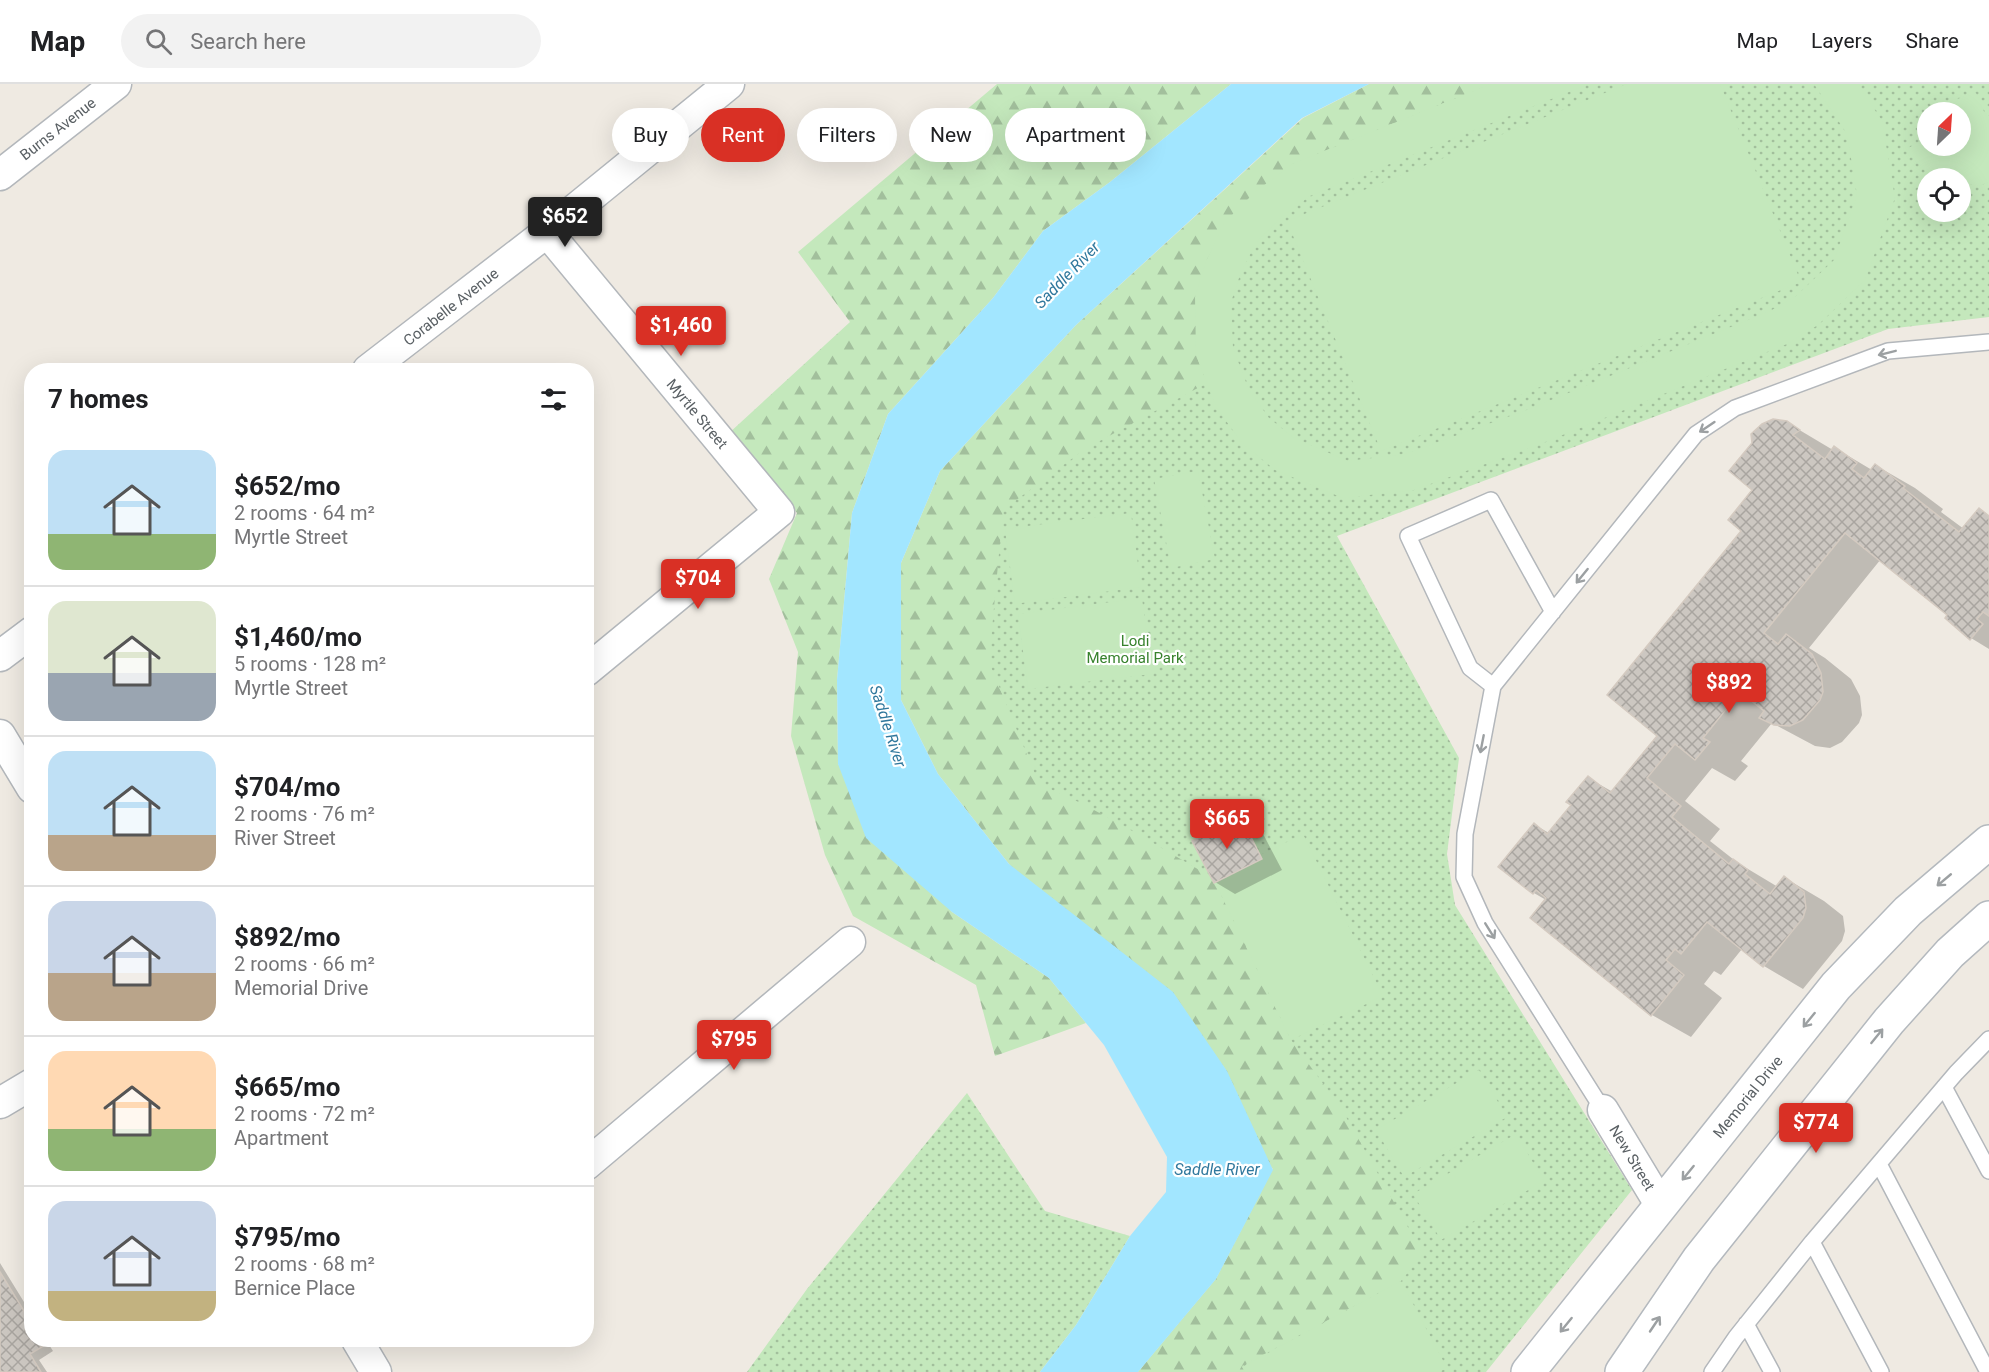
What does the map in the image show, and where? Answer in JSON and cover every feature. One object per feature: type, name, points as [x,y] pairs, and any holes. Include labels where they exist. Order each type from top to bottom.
[{"type":"main road","name":"Memorial Drive","points":[[1528,1372],[1836,986],[1908,911],[1989,842]]},
{"type":"main road","points":[[1622,1372],[1699,1259],[1889,1021],[1950,953],[1989,918]]},
{"type":"street","name":"Burns Avenue","points":[[0,175],[116,84]]},
{"type":"street","name":"Corabelle Avenue","points":[[377,363],[547,232],[729,84]]},
{"type":"street","name":"Myrtle Street","points":[[547,232],[779,512],[594,664]]},
{"type":"street","points":[[0,656],[24,638]]},
{"type":"street","points":[[0,735],[24,775]]},
{"type":"street","points":[[594,1158],[850,942]]},
{"type":"street","points":[[0,1103],[24,1089]]},
{"type":"street","name":"New Street","points":[[1603,1110],[1661,1206]]},
{"type":"lane","points":[[1603,1110],[1485,923],[1464,877],[1465,834],[1493,686],[1696,434],[1735,408],[1888,351],[1989,342]]},
{"type":"lane","points":[[1493,686],[1470,668],[1408,536],[1491,500],[1553,612]]},
{"type":"lane","points":[[1712,1372],[1746,1324],[1812,1242],[1944,1087],[1989,1040]]},
{"type":"lane","points":[[1944,1087],[1989,1171]]},
{"type":"lane","points":[[1879,1164],[1988,1372]]},
{"type":"lane","points":[[1812,1242],[1881,1372]]},
{"type":"lane","points":[[1746,1324],[1772,1372]]},
{"type":"green space","points":[[997,84],[1231,84],[1146,153],[1146,108],[1005,108],[1005,162],[1135,162],[1043,231],[993,298],[888,414],[852,513],[837,680],[838,764],[952,912],[1049,978],[1086,1023],[995,1056],[976,985],[853,916],[825,855],[791,736],[798,652],[769,579],[797,513],[728,434],[850,322],[798,252],[909,158],[909,162],[993,162],[993,108],[969,108]]},
{"type":"green space","name":"Lodi Memorial Park","points":[[1369,84],[1989,84],[1989,317],[1888,329],[1337,536],[1459,758],[1447,854],[1455,905],[1632,1190],[1486,1372],[1138,1372],[1216,1279],[1273,1169],[1009,864],[940,471]]},
{"type":"green space","points":[[1369,84],[1491,84],[1292,164],[1196,355],[1207,383],[1085,449],[1003,510],[989,662],[1039,784],[1083,804],[1213,878],[1291,1040],[1341,1108],[1423,1254],[1401,1281],[1242,1366],[1245,1372],[1138,1372],[1216,1279],[1273,1169],[1227,1071],[1173,992],[1009,864],[938,774],[901,700],[901,563],[940,471],[1076,325],[1303,118]]},
{"type":"green space","points":[[1491,84],[1589,84],[1310,196],[1279,219],[1255,244],[1240,275],[1231,302],[1233,348],[1249,390],[1269,418],[1294,438],[1348,461],[1405,454],[1524,411],[1770,311],[1796,296],[1834,260],[1857,195],[1847,134],[1814,84],[1858,84],[1882,121],[1895,198],[1865,280],[1818,325],[1787,344],[1538,445],[1414,490],[1343,498],[1275,470],[1242,443],[1216,407],[1196,355],[1195,297],[1206,261],[1224,223],[1255,192],[1292,164]]},
{"type":"green space","points":[[1627,84],[1720,84],[1801,282],[1381,451],[1287,221]]},
{"type":"green space","points":[[1976,93],[1986,116],[1989,116],[1989,182],[1979,186],[1971,184],[1971,168],[1922,168],[1905,150],[1917,143],[1917,156],[1971,156],[1971,102],[1957,102],[1957,99]]},
{"type":"green space","points":[[1198,471],[1215,559],[1171,568],[1154,479]]},
{"type":"green space","points":[[1131,513],[1141,587],[1015,604],[1005,529]]},
{"type":"green space","points":[[1142,598],[1152,674],[1028,689],[1018,614]]},
{"type":"green space","points":[[1303,834],[1383,996],[1291,1040],[1213,878]]},
{"type":"green space","points":[[1479,1070],[1507,1117],[1404,1177],[1376,1130]]},
{"type":"green space","points":[[967,1093],[1045,1211],[1130,1236],[1076,1325],[1040,1372],[747,1372],[807,1289]]},
{"type":"green space","points":[[1516,1134],[1544,1181],[1441,1240],[1413,1194]]},
{"type":"green space","points":[[1401,1281],[1447,1368],[1439,1372],[1245,1372],[1242,1367]]},
{"type":"water","name":"Saddle River","points":[[1231,84],[1369,84],[1302,118],[1076,325],[940,471],[901,563],[901,700],[938,774],[1009,864],[1173,992],[1227,1071],[1273,1170],[1216,1279],[1138,1372],[1040,1372],[1076,1325],[1130,1236],[1166,1192],[1167,1157],[1104,1045],[1049,978],[952,912],[866,838],[838,764],[837,680],[852,513],[888,414],[993,298],[1043,231],[1135,162],[1146,162],[1146,153]]},
{"type":"building","points":[[1773,419],[1787,421],[1800,430],[1793,435],[1825,459],[1834,446],[1857,463],[1852,469],[1864,478],[1875,464],[1959,532],[1979,508],[1989,516],[1989,616],[1983,612],[1977,619],[1983,624],[1970,640],[1945,618],[1947,615],[1845,533],[1764,633],[1778,644],[1786,634],[1812,654],[1821,673],[1823,692],[1820,700],[1803,720],[1790,726],[1774,725],[1759,718],[1764,711],[1740,692],[1703,738],[1710,742],[1695,760],[1675,744],[1647,778],[1681,806],[1672,817],[1729,864],[1733,859],[1748,870],[1745,874],[1770,894],[1784,876],[1804,892],[1806,908],[1803,918],[1763,967],[1707,922],[1681,954],[1675,949],[1666,960],[1684,975],[1651,1016],[1530,918],[1546,898],[1536,890],[1533,894],[1498,867],[1534,823],[1547,834],[1571,805],[1566,802],[1588,776],[1610,793],[1657,736],[1607,695],[1741,531],[1728,520],[1752,490],[1729,471],[1752,443],[1751,434],[1762,424]]},
{"type":"building","points":[[1241,817],[1262,859],[1214,883],[1192,841]]},
{"type":"building","points":[[0,1272],[24,1311],[24,1347],[42,1347],[30,1354],[41,1372],[0,1372]]}]
